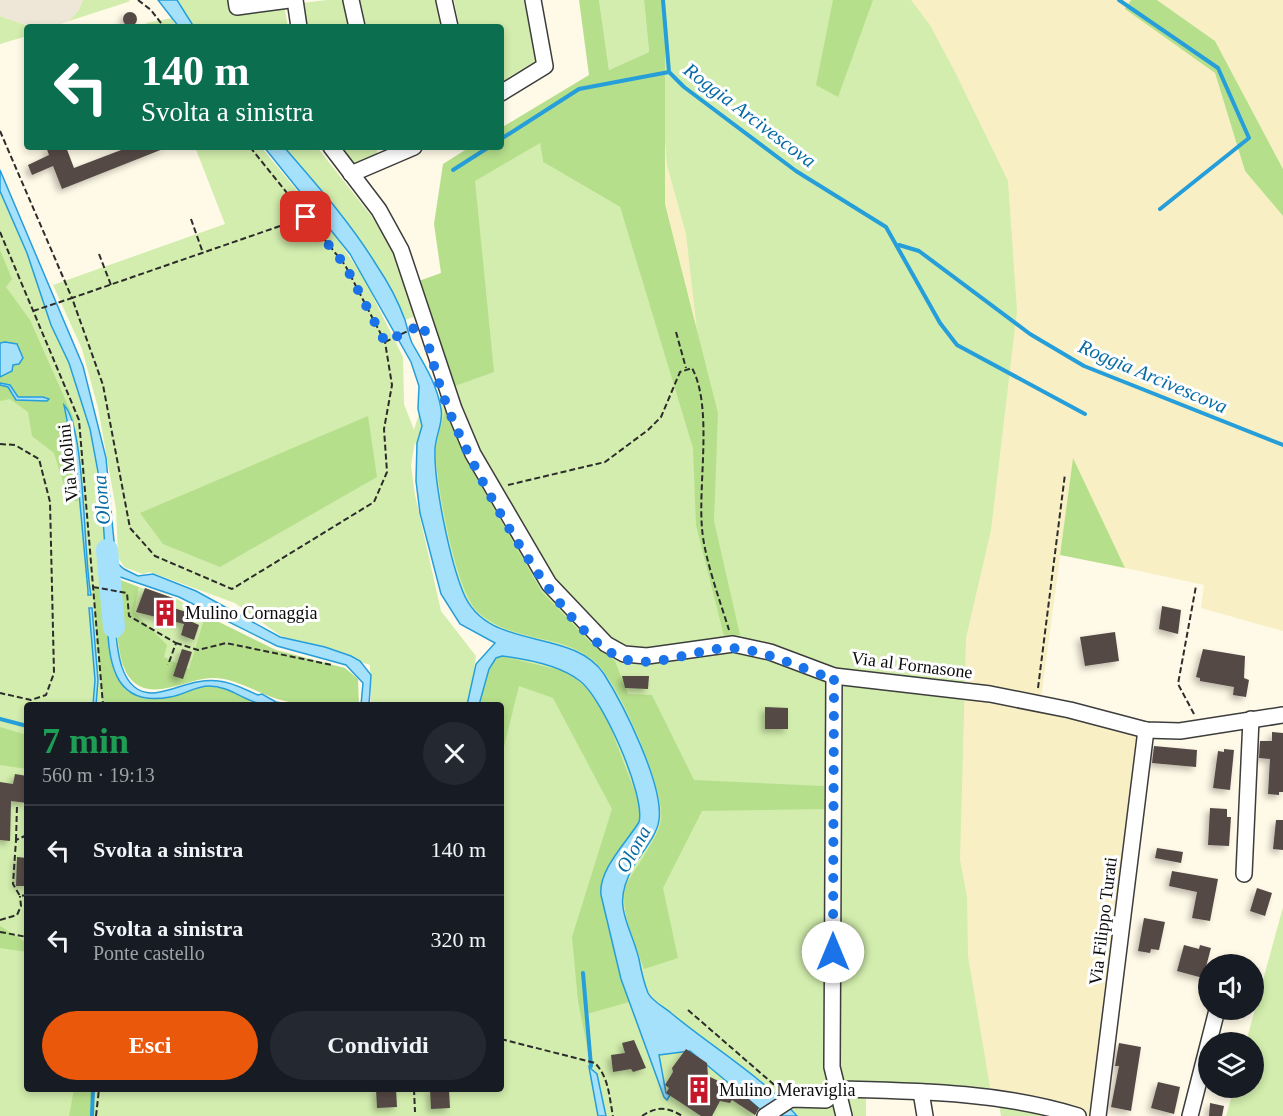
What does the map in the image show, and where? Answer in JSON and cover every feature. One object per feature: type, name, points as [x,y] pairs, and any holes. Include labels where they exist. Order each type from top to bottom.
[{"type":"street","points":[[236,0],[237,7],[289,0]]},
{"type":"street","points":[[295,0],[299,24]]},
{"type":"street","points":[[351,0],[356,24]]},
{"type":"street","points":[[444,0],[449,24]]},
{"type":"street","points":[[504,91],[545,66],[533,0]]},
{"type":"street","points":[[333,150],[379,210],[401,250],[419,326],[473,454],[549,584],[606,644],[624,654],[647,656],[733,644],[770,652],[834,676]]},
{"type":"street","points":[[351,174],[381,154],[400,150]]},
{"type":"street","name":"Via al Fornasone","points":[[844,1116],[832,1067],[834,676],[990,694],[1146,730],[1179,731],[1283,715]]},
{"type":"street","points":[[1244,874],[1251,719]]},
{"type":"street","name":"Via Filippo Turati","points":[[1098,1116],[1146,730]]},
{"type":"street","points":[[1190,1116],[1214,1020]]},
{"type":"street","points":[[766,1115],[791,1099],[826,1100],[839,1089],[921,1092],[1027,1103],[1078,1116]]},
{"type":"street","points":[[921,1092],[925,1116]]},
{"type":"path","points":[[138,0],[151,10],[162,24]]},
{"type":"path","points":[[0,132],[72,298],[103,386],[130,528],[155,556],[232,589],[374,502],[387,472],[384,429],[392,385],[385,342],[345,265],[252,150]]},
{"type":"path","points":[[33,311],[306,217]]},
{"type":"path","points":[[190,219],[204,254]]},
{"type":"path","name":"Via Molini","points":[[0,232],[79,420],[103,702]]},
{"type":"path","points":[[99,254],[112,285]]},
{"type":"path","points":[[385,342],[419,326]]},
{"type":"path","points":[[676,332],[686,368]]},
{"type":"path","points":[[494,489],[605,462],[648,430],[661,417],[680,372],[686,368],[692,368],[700,388],[702,529],[733,644]]},
{"type":"path","points":[[0,444],[15,445],[39,459],[50,502],[54,673],[46,695],[31,700],[0,693]]},
{"type":"path","points":[[1036,703],[1065,474]]},
{"type":"path","points":[[1196,586],[1178,684],[1200,727]]},
{"type":"path","points":[[93,587],[127,593],[129,616],[176,643],[198,650],[226,643],[332,665]]},
{"type":"path","points":[[168,665],[176,643]]},
{"type":"path","points":[[0,920],[17,915],[21,906],[20,896],[13,884],[17,806]]},
{"type":"path","points":[[16,840],[24,837]]},
{"type":"path","points":[[20,896],[24,895]]},
{"type":"path","points":[[0,932],[24,936]]},
{"type":"path","points":[[688,1011],[791,1099]]},
{"type":"path","points":[[504,1040],[595,1063],[603,1072],[607,1082],[613,1116]]},
{"type":"path","points":[[96,1116],[99,1092]]},
{"type":"path","points":[[414,1092],[415,1112]]},
{"type":"path","points":[[642,1116],[661,1108],[672,1110],[682,1116]]},
{"type":"shaded area","points":[[0,0],[83,0],[78,11],[69,21],[61,24],[24,24],[0,16]]},
{"type":"shaded area","points":[[665,0],[1131,0],[1126,9],[1215,73],[1245,171],[1283,216],[1283,631],[1201,608],[1204,585],[1125,568],[1073,459],[1041,699],[844,667],[718,413],[665,204]]},
{"type":"shaded area","points":[[1157,0],[1283,0],[1283,169],[1215,41]]},
{"type":"shaded area","points":[[834,676],[990,694],[1146,730],[1098,1116],[1078,1116],[990,1098]]},
{"type":"green space","points":[[83,0],[131,1],[69,21],[78,11]]},
{"type":"green space","points":[[177,0],[283,0],[287,24],[192,24]]},
{"type":"green space","points":[[347,0],[351,24],[305,24],[302,3]]},
{"type":"green space","points":[[359,0],[438,0],[442,24],[363,24]]},
{"type":"green space","points":[[454,0],[524,0],[536,61],[504,81],[504,24],[458,24]]},
{"type":"green space","points":[[579,0],[599,0],[609,70],[649,52],[644,0],[665,0],[665,204],[718,413],[714,521],[740,635],[724,636],[696,525],[693,448],[620,207],[543,162],[540,143],[475,181],[494,372],[450,388],[416,282],[441,273],[434,224],[443,164],[465,150],[504,150],[504,126],[589,75]]},
{"type":"green space","points":[[599,0],[644,0],[649,52],[609,70]]},
{"type":"green space","points":[[654,0],[911,0],[930,25],[1008,181],[1017,311],[991,530],[966,638],[960,860],[967,897],[968,956],[993,1105],[866,1096],[866,1116],[0,1116],[0,170],[25,233],[87,417],[113,557],[116,636],[123,666],[115,670],[135,696],[234,702],[24,702],[24,1092],[504,1092],[504,702],[475,702],[500,644],[442,590],[434,501],[415,442],[411,465],[415,495],[441,611],[476,656],[468,702],[371,702],[370,665],[281,636],[235,603],[150,572],[143,574],[124,567],[118,557],[116,509],[98,408],[82,349],[53,285],[225,224],[196,150],[263,150],[338,240],[363,277],[403,357],[404,404],[414,430],[423,401],[452,393],[450,388],[493,372],[474,181],[540,142],[543,162],[620,207],[691,439],[709,436],[686,234],[667,165]]},
{"type":"green space","points":[[833,0],[873,0],[838,97],[816,85]]},
{"type":"green space","points":[[1131,0],[1157,0],[1215,41],[1283,169],[1283,216],[1245,171],[1215,73],[1125,9]]},
{"type":"green space","points":[[0,16],[24,24],[24,37],[0,44]]},
{"type":"green space","points":[[172,18],[175,24],[146,24]]},
{"type":"green space","points":[[286,150],[319,150],[372,217],[394,250],[419,315],[405,320],[365,250]]},
{"type":"green space","points":[[340,150],[377,150],[378,157],[353,169]]},
{"type":"green space","points":[[0,250],[12,279],[6,287],[30,320],[74,419],[75,443],[66,406],[64,408],[77,470],[78,501],[69,501],[54,453],[32,436],[28,412],[10,399],[0,401],[0,377],[12,371],[9,344],[0,343]]},
{"type":"green space","points":[[445,411],[466,460],[542,592],[592,644],[615,661],[628,694],[652,695],[694,780],[824,786],[825,809],[702,811],[663,888],[678,958],[644,969],[627,918],[625,887],[651,845],[661,820],[656,786],[649,764],[619,695],[599,666],[587,656],[573,648],[499,626],[477,611],[469,600],[448,535],[439,485],[436,450]]},
{"type":"green space","points":[[368,416],[377,477],[220,567],[163,544],[140,513]]},
{"type":"green space","points":[[1073,458],[1125,568],[1060,555]]},
{"type":"green space","points":[[118,579],[139,587],[134,612],[167,645],[164,657],[189,669],[205,615],[276,650],[345,668],[358,679],[359,702],[290,702],[220,678],[201,679],[157,689],[147,689],[137,685],[129,677],[121,658],[113,582]]},
{"type":"green space","points":[[93,587],[105,589],[110,656],[115,674],[125,690],[144,699],[208,686],[227,689],[255,702],[103,702]]},
{"type":"green space","points":[[139,587],[177,599],[205,615],[189,669],[163,657],[133,613]]},
{"type":"green space","points":[[502,656],[567,672],[593,693],[606,716],[640,805],[639,821],[631,836],[606,920],[629,1002],[587,1014],[591,1066],[578,1001],[572,937],[612,809],[553,698],[519,686],[504,747],[504,702],[480,702],[489,669],[496,657]]},
{"type":"green space","points":[[0,727],[24,734],[24,769],[0,765]]},
{"type":"green space","points":[[1283,907],[1283,1116],[1226,1116],[1231,1098],[1264,1098],[1264,1032],[1249,1032],[1252,1020],[1264,1020],[1264,976]]},
{"type":"green space","points":[[0,926],[24,941],[24,952],[0,948]]},
{"type":"green space","points":[[73,1092],[94,1092],[91,1116],[69,1116]]},
{"type":"green space","points":[[998,1100],[1078,1116],[1001,1116]]},
{"type":"water","points":[[158,0],[177,0],[192,24],[177,24]]},
{"type":"water","points":[[266,150],[287,150],[345,219],[385,279],[405,320],[412,343],[430,374],[442,414],[435,450],[440,502],[448,542],[463,592],[475,611],[491,624],[510,632],[572,650],[590,659],[604,674],[641,745],[655,787],[659,805],[659,820],[652,838],[633,867],[623,893],[623,903],[648,993],[656,1002],[768,1088],[797,1116],[772,1116],[761,1110],[690,1051],[659,1055],[666,1093],[670,1095],[667,1100],[664,1097],[621,979],[601,895],[601,886],[609,866],[639,822],[636,791],[629,770],[610,726],[589,691],[580,681],[563,671],[543,664],[502,656],[496,658],[489,669],[480,702],[468,702],[476,664],[495,643],[460,624],[441,594],[420,513],[416,481],[417,443],[422,426],[418,409],[419,386],[411,362],[350,254]]},
{"type":"water","points":[[0,170],[83,366],[106,458],[116,562],[138,576],[153,574],[196,591],[280,637],[325,647],[351,656],[360,661],[371,675],[369,702],[361,702],[363,683],[346,665],[277,646],[179,597],[117,576],[115,579],[107,579],[101,488],[90,429],[69,363],[51,325],[27,253],[0,191]]},
{"type":"water","points":[[0,343],[17,344],[23,358],[19,364],[13,365],[12,371],[0,377]]},
{"type":"water","points":[[0,383],[10,385],[18,397],[49,399],[47,401],[16,400],[8,387]]},
{"type":"water","points":[[64,405],[71,418],[80,465],[91,595],[88,595],[77,471]]},
{"type":"water","points":[[106,598],[114,598],[120,660],[133,686],[144,692],[160,692],[212,680],[234,685],[258,695],[262,694],[276,702],[254,702],[223,688],[209,686],[170,697],[148,698],[132,693],[121,683],[114,669],[108,634]]},
{"type":"water","points":[[89,608],[92,608],[98,680],[96,702],[93,702],[95,680]]},
{"type":"water","points":[[589,1067],[597,1074],[606,1116],[598,1116]]},
{"type":"building","points":[[127,12],[133,12],[137,16],[135,24],[123,22],[123,16]]},
{"type":"building","points":[[47,150],[67,150],[74,168],[121,150],[160,150],[62,189],[53,166],[32,175],[28,165],[49,155]]},
{"type":"building","name":"Mulino Cornaggia","points":[[145,588],[173,598],[171,607],[192,614],[190,621],[199,625],[194,640],[181,635],[184,624],[136,612]]},
{"type":"building","points":[[1162,606],[1181,610],[1178,634],[1159,629]]},
{"type":"building","points":[[1115,632],[1119,661],[1085,666],[1080,637]]},
{"type":"building","points":[[182,649],[192,652],[183,679],[173,676]]},
{"type":"building","points":[[1203,649],[1245,656],[1244,678],[1249,680],[1246,697],[1233,695],[1234,687],[1200,681],[1200,678],[1196,677]]},
{"type":"building","points":[[622,676],[649,676],[648,689],[625,688]]},
{"type":"building","points":[[765,707],[788,708],[788,729],[765,729]]},
{"type":"building","points":[[1272,732],[1283,733],[1283,792],[1279,792],[1279,795],[1268,794],[1270,759],[1259,758],[1260,741],[1272,741]]},
{"type":"building","points":[[1154,746],[1197,750],[1196,767],[1152,763]]},
{"type":"building","points":[[1224,749],[1234,750],[1230,790],[1213,788],[1218,751],[1224,752]]},
{"type":"building","points":[[15,774],[24,776],[24,803],[11,801],[10,841],[0,840],[0,782],[13,784]]},
{"type":"building","points":[[1210,808],[1227,809],[1227,817],[1231,817],[1229,846],[1208,845]]},
{"type":"building","points":[[1276,820],[1283,820],[1283,850],[1273,849]]},
{"type":"building","points":[[1157,848],[1183,852],[1181,863],[1155,858]]},
{"type":"building","points":[[17,857],[24,858],[24,886],[16,886]]},
{"type":"building","points":[[1172,871],[1218,879],[1210,921],[1192,918],[1197,892],[1169,886]]},
{"type":"building","points":[[1257,888],[1272,893],[1265,916],[1250,911]]},
{"type":"building","points":[[1144,918],[1165,922],[1159,950],[1151,949],[1150,953],[1138,951]]},
{"type":"building","points":[[1184,945],[1199,949],[1200,945],[1211,948],[1209,954],[1198,954],[1198,977],[1177,971]]},
{"type":"building","points":[[634,1040],[646,1068],[633,1072],[631,1069],[613,1072],[611,1055],[625,1053],[622,1043]]},
{"type":"building","points":[[1119,1043],[1141,1047],[1131,1111],[1111,1107],[1119,1066],[1115,1066]]},
{"type":"building","name":"Mulino Meraviglia","points":[[686,1049],[707,1063],[708,1076],[731,1087],[734,1086],[759,1108],[755,1115],[732,1100],[730,1103],[720,1101],[712,1116],[701,1116],[666,1093],[669,1088],[665,1085],[673,1072],[672,1068]]},
{"type":"building","points":[[1158,1082],[1180,1087],[1174,1114],[1151,1108]]},
{"type":"building","points":[[376,1092],[396,1092],[397,1107],[377,1108]]},
{"type":"building","points":[[430,1092],[449,1092],[450,1108],[431,1109]]},
{"type":"building","points":[[1210,1103],[1224,1106],[1222,1116],[1209,1116]]},
{"type":"waterway","name":"Roggia Arcivescova","points":[[663,0],[669,72]]},
{"type":"waterway","name":"Roggia Arcivescova","points":[[1119,0],[1218,68],[1249,138],[1160,209]]},
{"type":"waterway","name":"Roggia Arcivescova","points":[[504,137],[579,89],[669,72],[684,87],[796,171],[886,227],[940,323],[957,345],[1085,414]]},
{"type":"waterway","name":"Roggia Arcivescova","points":[[453,170],[484,150]]},
{"type":"waterway","name":"Roggia Arcivescova","points":[[899,245],[919,251],[1030,334],[1084,366],[1283,445]]},
{"type":"waterway","name":"Olona","points":[[107,550],[114,627]]},
{"type":"waterway","points":[[0,719],[24,725]]},
{"type":"waterway","points":[[583,973],[591,1066]]},
{"type":"waterway","points":[[92,1116],[93,1092]]},
{"type":"place","name":"Mulino Cornaggia","points":[[165,613]]},
{"type":"place","name":"Mulino Meraviglia","points":[[699,1090]]},
{"type":"route","points":[[306,217],[345,265],[385,342],[423,324],[445,402],[470,458],[545,587],[594,639],[608,651],[626,660],[668,658],[728,648],[778,660],[828,677],[834,676],[833,952]]}]
